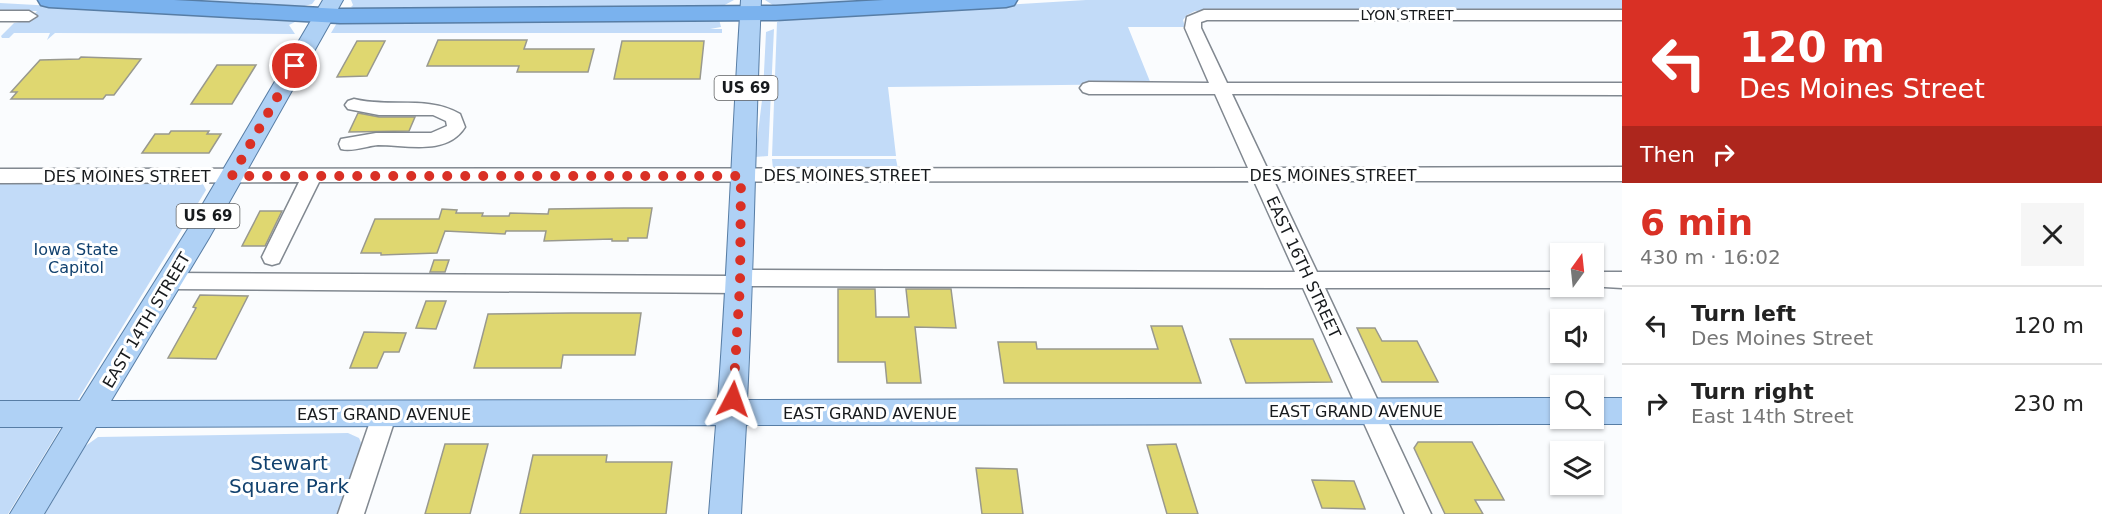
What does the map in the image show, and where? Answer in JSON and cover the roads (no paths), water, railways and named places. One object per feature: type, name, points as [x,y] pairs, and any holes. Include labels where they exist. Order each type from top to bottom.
[{"type":"highway","points":[[49,0],[329,8],[750,7],[1006,0]]},
{"type":"main road","name":"US 69","points":[[724,514],[740,281],[741,176],[750,7]]},
{"type":"main road","name":"EAST 14TH STREET","points":[[26,514],[232,176],[329,8]]},
{"type":"main road","name":"EAST GRAND AVENUE","points":[[0,414],[1550,411]]},
{"type":"main road","points":[[1604,411],[1622,411]]},
{"type":"street","name":"LYON STREET","points":[[1193,20],[1204,15],[1621,16]]},
{"type":"street","points":[[0,16],[29,16]]},
{"type":"street","name":"EAST 16TH STREET","points":[[1193,20],[1193,28],[1418,514]]},
{"type":"street","points":[[1089,88],[1622,89]]},
{"type":"street","points":[[348,144],[375,139],[419,140],[434,131],[444,120],[445,115],[441,111],[372,110],[354,105]]},
{"type":"street","name":"DES MOINES STREET","points":[[0,176],[1622,174]]},
{"type":"street","points":[[272,257],[313,175]]},
{"type":"street","points":[[169,281],[1550,280]]},
{"type":"street","points":[[1604,280],[1622,280]]},
{"type":"street","points":[[351,514],[385,413]]},
{"type":"park label","name":"Iowa State Capitol","points":[[76,258]]},
{"type":"park label","name":"Stewart Square Park","points":[[289,474]]}]
